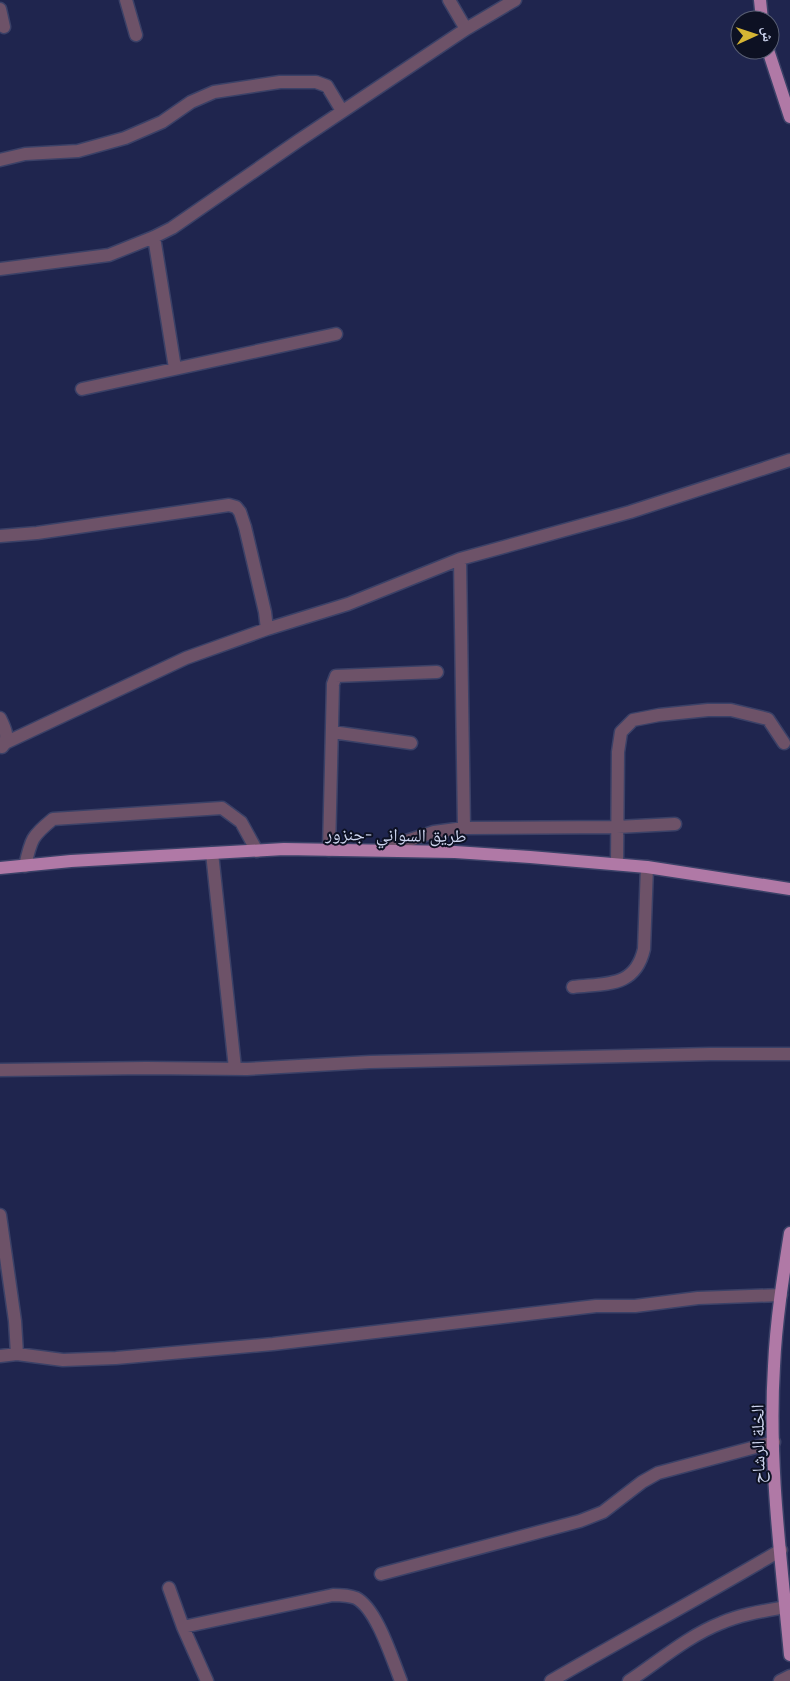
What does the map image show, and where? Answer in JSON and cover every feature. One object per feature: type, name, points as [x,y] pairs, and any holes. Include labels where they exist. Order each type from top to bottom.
[{"type":"main road","points":[[771,60],[790,117]]},
{"type":"main road","name":"طريق السواني -جنزور","points":[[0,868],[71,861],[284,849],[377,851],[505,855],[616,864],[775,887],[790,887]]},
{"type":"main road","points":[[775,887],[790,894]]},
{"type":"main road","name":"الخلة الرشاح","points":[[790,1233],[780,1295],[774,1366],[774,1442],[790,1655]]},
{"type":"street","points":[[126,0],[136,35]]},
{"type":"street","points":[[449,0],[466,29]]},
{"type":"street","points":[[0,269],[109,255],[172,228],[342,111],[466,29],[515,0]]},
{"type":"street","points":[[0,9],[4,27]]},
{"type":"street","points":[[0,160],[25,154],[78,151],[125,138],[162,122],[191,102],[214,92],[280,82],[316,82],[327,86],[342,111]]},
{"type":"street","points":[[154,237],[175,368]]},
{"type":"street","points":[[82,389],[336,334]]},
{"type":"street","points":[[3,746],[186,658],[268,629],[348,604],[460,559],[630,512],[790,460]]},
{"type":"street","points":[[0,536],[37,533],[228,505],[236,507],[240,512],[252,552],[268,629]]},
{"type":"street","points":[[460,559],[464,828]]},
{"type":"street","points":[[329,850],[333,684],[336,676],[437,672]]},
{"type":"street","points":[[616,864],[618,752],[621,732],[633,720],[659,715],[708,710],[731,710],[768,720],[784,744]]},
{"type":"street","points":[[0,718],[5,728],[3,746]]},
{"type":"street","points":[[332,732],[411,743]]},
{"type":"street","points":[[25,866],[29,846],[36,833],[53,819],[212,808],[222,808],[241,822],[256,851]]},
{"type":"street","points":[[377,851],[434,832],[464,828],[617,827],[675,824]]},
{"type":"street","points":[[212,853],[235,1068]]},
{"type":"street","points":[[573,987],[617,982],[631,974],[641,961],[644,949],[646,867]]},
{"type":"street","points":[[0,1070],[235,1068],[370,1062],[710,1054],[790,1054]]},
{"type":"street","points":[[0,1215],[14,1312],[17,1354]]},
{"type":"street","points":[[0,1356],[17,1354],[63,1360],[116,1358],[283,1343],[596,1306],[636,1306],[698,1298],[780,1295]]},
{"type":"street","points":[[381,1574],[580,1521],[603,1512],[642,1482],[658,1473],[774,1442]]},
{"type":"street","points":[[551,1681],[781,1550]]},
{"type":"street","points":[[169,1588],[183,1628],[207,1681]]},
{"type":"street","points":[[183,1628],[333,1594],[348,1595],[366,1605],[375,1619],[401,1681]]},
{"type":"street","points":[[629,1681],[684,1643],[720,1623],[740,1616],[786,1607]]},
{"type":"street","points":[[780,1681],[790,1676]]}]
